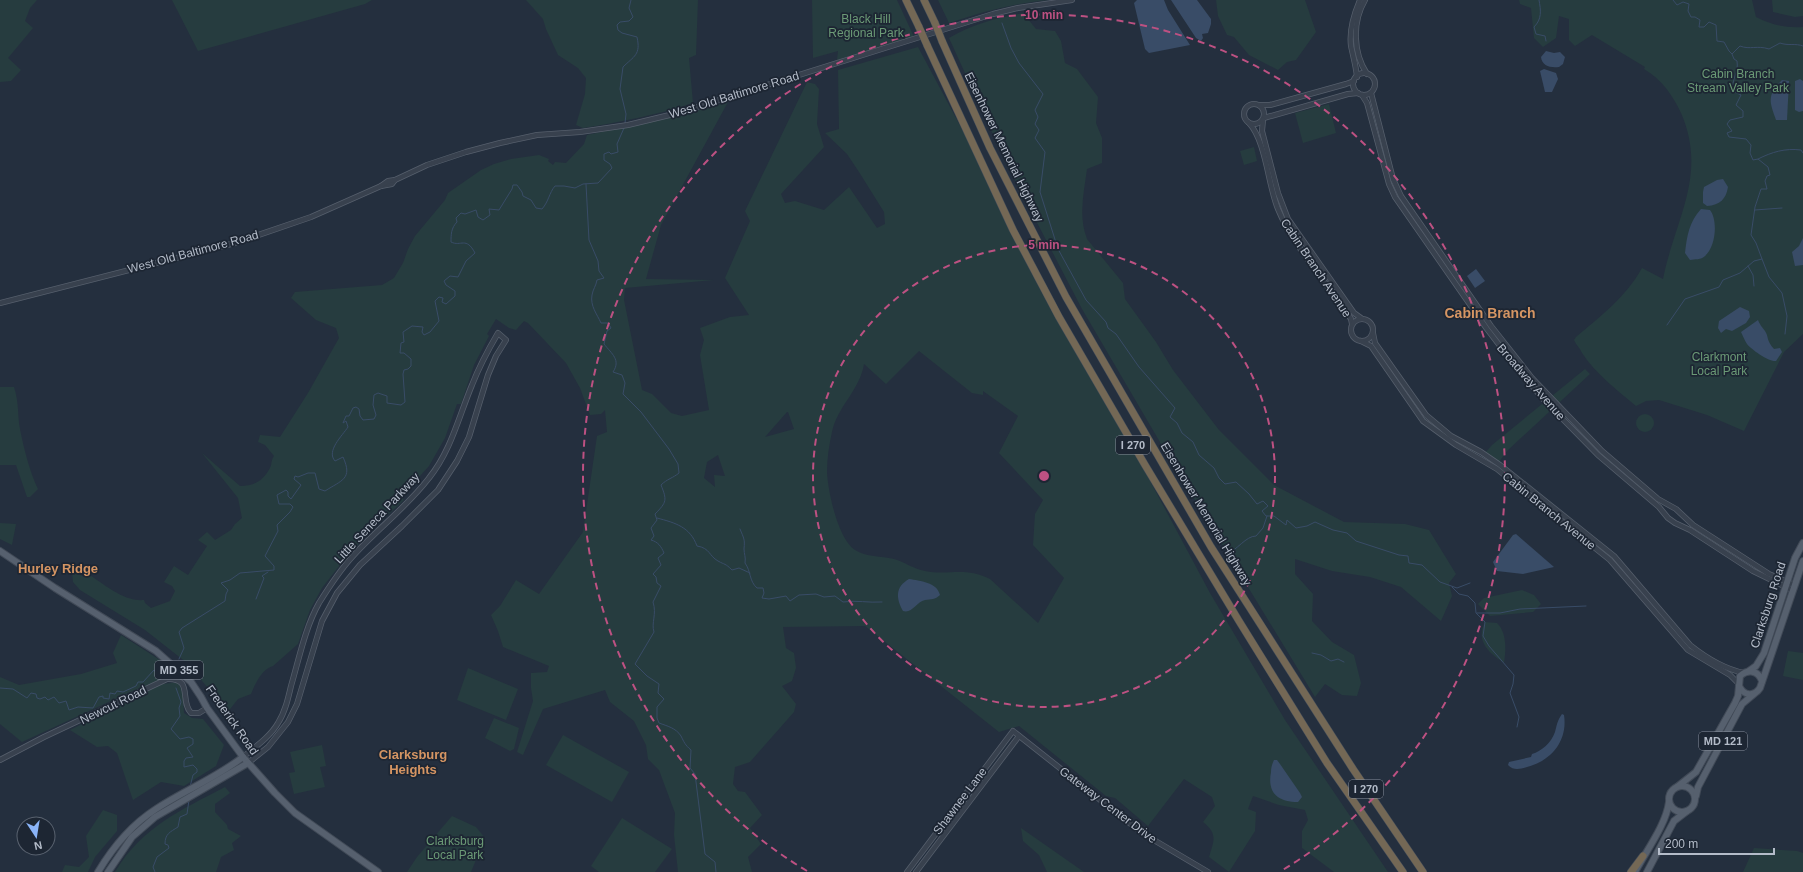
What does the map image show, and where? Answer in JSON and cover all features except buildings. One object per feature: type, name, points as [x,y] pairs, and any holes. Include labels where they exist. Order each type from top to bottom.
[{"type":"highway","name":"Eisenhower Memorial Highway","points":[[906,0],[1013,230],[1059,317],[1223,596],[1327,763],[1402,872]]},
{"type":"highway","name":"Eisenhower Memorial Highway","points":[[924,0],[990,148],[1070,304],[1211,547],[1340,750],[1423,872]]},
{"type":"highway","points":[[1409,853],[1428,872]]},
{"type":"highway","points":[[1631,872],[1643,856]]},
{"type":"main road","name":"Clarksburg Road","points":[[1746,672],[1756,666],[1764,653],[1795,558],[1803,543]]},
{"type":"main road","name":"Frederick Road","points":[[0,551],[55,588],[156,651],[191,682],[207,708],[260,778],[296,813],[378,872]]},
{"type":"main road","name":"Clarksburg Road","points":[[1762,681],[1803,561]]},
{"type":"main road","points":[[1746,672],[1758,674],[1762,681]]},
{"type":"main road","name":"MD 121","points":[[1635,872],[1664,821],[1668,810],[1670,793],[1696,772],[1735,703],[1738,696],[1740,676],[1746,672]]},
{"type":"main road","name":"MD 121","points":[[1647,872],[1674,821],[1694,806],[1698,787],[1742,704],[1758,691],[1762,681]]},
{"type":"main road","points":[[1739,685],[1742,692],[1749,694],[1758,691]]},
{"type":"main road","name":"Little Seneca Parkway","points":[[198,789],[226,771],[243,757]]},
{"type":"main road","name":"Little Seneca Parkway","points":[[98,872],[116,844],[144,817],[248,763]]},
{"type":"main road","points":[[1677,787],[1688,788],[1696,796]]},
{"type":"main road","name":"Little Seneca Parkway","points":[[108,872],[132,837],[177,799]]},
{"type":"main road","points":[[1669,802],[1676,810],[1688,811]]},
{"type":"street","name":"West Old Baltimore Road","points":[[0,303],[235,243],[311,217],[381,186],[392,184],[395,180],[427,165],[466,152],[537,135],[628,125],[685,111],[993,14],[1018,8],[1072,0]]},
{"type":"street","points":[[1360,0],[1354,13],[1351,45],[1355,79],[1353,86],[1360,94]]},
{"type":"street","points":[[1365,0],[1358,18],[1357,43],[1362,66],[1367,74],[1374,80],[1374,87],[1371,93],[1348,94],[1264,119],[1258,124],[1249,123],[1245,116],[1246,108],[1251,105],[1270,105],[1346,84],[1363,74],[1367,74]]},
{"type":"street","name":"Broadway Avenue","points":[[1371,93],[1393,179],[1401,196],[1491,326],[1532,378],[1602,451],[1658,499],[1676,509],[1693,525],[1786,585]]},
{"type":"street","name":"Broadway Avenue","points":[[1360,94],[1367,103],[1389,184],[1395,197],[1487,329],[1544,400],[1598,455],[1659,507],[1668,518],[1690,530],[1752,571],[1793,588]]},
{"type":"street","points":[[1259,105],[1264,112],[1264,119]]},
{"type":"street","name":"Cabin Branch Avenue","points":[[1264,119],[1262,131],[1278,193],[1288,219],[1354,313],[1361,318]]},
{"type":"street","name":"Cabin Branch Avenue","points":[[1249,123],[1257,132],[1276,202],[1284,221],[1351,319],[1352,324]]},
{"type":"street","points":[[1361,318],[1372,323],[1373,333],[1368,340],[1361,341],[1353,336],[1351,330],[1352,324],[1361,318]]},
{"type":"street","name":"Little Seneca Parkway","points":[[243,757],[264,740],[278,725],[285,710],[310,624],[318,605],[329,588],[353,556],[411,500],[430,477],[443,456],[454,433],[477,372],[498,333],[506,340],[496,356],[488,375],[469,436],[457,461],[438,490],[360,565],[337,593],[322,621],[297,704],[288,722],[268,747],[248,763]]},
{"type":"street","name":"Cabin Branch Avenue","points":[[1373,333],[1375,343],[1426,415],[1436,425],[1500,465],[1614,556],[1690,645],[1699,652],[1736,671],[1746,672]]},
{"type":"street","name":"Cabin Branch Avenue","points":[[1361,341],[1371,346],[1423,421],[1456,445],[1497,469],[1610,560],[1688,650],[1730,675],[1739,685]]},
{"type":"street","name":"Newcut Road","points":[[0,760],[44,737],[167,678],[179,680],[182,683],[186,693],[186,704],[191,713],[199,713],[207,708]]},
{"type":"street","name":"Gateway Center Drive","points":[[1013,731],[1142,832],[1208,872]]},
{"type":"street","name":"Shawnee Lane","points":[[907,872],[1013,731]]},
{"type":"street","name":"Shawnee Lane","points":[[916,872],[1020,736]]},
{"type":"green space","points":[[0,0],[37,0],[30,8],[25,21],[33,28],[8,58],[21,70],[11,81],[0,82]]},
{"type":"green space","points":[[172,0],[372,0],[365,4],[198,51]]},
{"type":"green space","points":[[526,0],[698,0],[696,55],[689,58],[693,103],[652,115],[611,123],[583,128],[576,125],[585,94],[586,78],[578,68],[558,55],[543,19]]},
{"type":"green space","name":"Black Hill Regional Park","points":[[812,0],[897,0],[914,37],[837,60],[838,51],[813,58]]},
{"type":"green space","points":[[938,0],[1049,0],[999,8],[949,23]]},
{"type":"green space","points":[[1216,0],[1305,0],[1316,32],[1296,60],[1287,62],[1278,70],[1249,55],[1234,37],[1227,35],[1218,16]]},
{"type":"green space","name":"Cabin Branch Stream Valley Park","points":[[1519,0],[1752,0],[1756,17],[1779,25],[1803,27],[1803,334],[1784,352],[1744,431],[1707,415],[1659,400],[1646,401],[1636,406],[1600,375],[1575,342],[1574,340],[1576,337],[1604,314],[1621,297],[1642,268],[1663,279],[1668,257],[1687,197],[1691,157],[1688,135],[1681,113],[1674,100],[1666,88],[1644,69],[1645,67],[1592,35],[1575,46],[1569,40],[1569,19],[1559,16],[1556,38],[1543,47],[1534,38],[1531,8],[1520,4]]},
{"type":"green space","points":[[1772,0],[1803,0],[1803,16],[1795,17],[1773,12]]},
{"type":"green space","points":[[1023,13],[1036,29],[1055,31],[1061,41],[1065,63],[1077,69],[1098,97],[1096,123],[1102,138],[1102,163],[1087,169],[1082,213],[1084,230],[1087,239],[1123,283],[1125,299],[1156,342],[1173,370],[1219,430],[1274,485],[1344,522],[1405,524],[1429,530],[1456,574],[1449,583],[1452,596],[1441,621],[1401,587],[1370,577],[1332,571],[1295,559],[1295,574],[1313,594],[1312,621],[1332,642],[1354,655],[1361,683],[1357,696],[1342,695],[1325,684],[1315,697],[1164,449],[1082,309],[1007,165],[949,38],[985,22]]},
{"type":"green space","points":[[918,47],[1210,593],[1285,720],[1388,872],[1334,872],[1302,848],[1302,831],[1308,820],[1305,810],[1279,805],[1253,796],[1248,809],[1256,812],[1255,831],[1229,872],[1209,857],[1214,838],[1211,830],[1203,822],[1215,806],[1212,797],[1184,779],[1148,826],[1115,798],[1106,796],[1019,726],[999,732],[865,626],[783,627],[786,648],[794,653],[796,668],[792,681],[782,686],[796,704],[794,712],[750,762],[735,767],[733,784],[738,791],[745,792],[762,815],[750,828],[761,844],[748,857],[752,872],[678,872],[674,835],[675,813],[659,770],[648,759],[646,745],[634,721],[610,702],[605,690],[543,709],[523,755],[517,752],[533,701],[531,673],[547,672],[549,666],[503,647],[491,615],[500,606],[516,580],[539,594],[583,532],[597,436],[607,432],[605,410],[601,414],[590,415],[580,388],[566,363],[528,323],[524,321],[516,330],[509,328],[496,319],[487,334],[489,336],[474,365],[461,404],[457,404],[445,438],[429,466],[401,497],[404,500],[372,530],[370,528],[366,532],[368,534],[347,556],[322,588],[310,610],[298,644],[273,666],[265,670],[251,694],[238,699],[227,713],[218,697],[213,694],[187,663],[145,630],[80,590],[73,582],[72,572],[86,577],[88,574],[122,595],[137,600],[144,600],[145,603],[151,608],[170,601],[175,591],[172,586],[164,582],[174,566],[188,575],[207,546],[198,540],[207,532],[215,540],[231,530],[242,518],[238,498],[202,453],[240,486],[258,482],[270,468],[274,456],[265,445],[258,442],[260,435],[280,437],[308,393],[339,338],[336,328],[316,320],[291,298],[295,292],[382,285],[394,278],[403,263],[415,236],[445,200],[448,193],[481,170],[494,164],[511,159],[539,155],[549,159],[548,161],[553,165],[555,162],[566,163],[584,144],[587,135],[682,115],[728,102],[661,225],[646,279],[714,280],[625,288],[624,300],[642,390],[652,394],[671,413],[682,416],[709,410],[700,355],[704,340],[700,328],[730,317],[749,315],[725,278],[750,221],[745,211],[807,82],[815,84],[819,89],[817,124],[824,147],[781,194],[785,203],[795,201],[824,210],[849,187],[877,228],[885,224],[884,212],[859,172],[847,154],[825,133],[839,129],[838,70]],"holes":[[[919,351],[972,393],[983,395],[983,391],[1018,416],[999,453],[1043,500],[1035,514],[1033,545],[1064,578],[1038,623],[990,579],[981,575],[964,572],[942,573],[925,571],[894,559],[864,554],[855,550],[849,544],[839,526],[832,503],[828,481],[828,457],[832,432],[839,414],[858,382],[864,364],[886,384]],[[787,412],[794,429],[765,437]],[[718,455],[725,476],[714,475],[715,487],[704,478],[707,462]]]},
{"type":"green space","points":[[1329,104],[1336,133],[1303,143],[1295,113]]},
{"type":"green space","points":[[1254,147],[1257,161],[1244,165],[1240,151]]},
{"type":"green space","points":[[1585,369],[1590,374],[1507,451],[1499,462],[1485,453],[1492,445]]},
{"type":"green space","points":[[0,387],[14,387],[18,405],[22,439],[29,466],[38,489],[30,497],[27,497],[16,465],[0,465]]},
{"type":"green space","points":[[1645,414],[1651,417],[1654,423],[1651,429],[1645,432],[1639,429],[1636,423],[1639,417]]},
{"type":"green space","points":[[0,523],[16,524],[12,545],[0,539]]},
{"type":"green space","points":[[1522,590],[1534,595],[1541,604],[1533,612],[1490,616],[1478,604],[1484,598]]},
{"type":"green space","points":[[1485,622],[1497,623],[1503,632],[1505,647],[1504,663],[1493,655],[1485,646],[1482,629]]},
{"type":"green space","points":[[121,635],[171,667],[173,675],[128,693],[22,742],[0,724],[0,677],[19,685],[81,674],[117,663],[113,653]]},
{"type":"green space","points":[[1788,651],[1803,653],[1803,680],[1783,676]]},
{"type":"green space","points":[[468,668],[518,689],[506,720],[457,700]]},
{"type":"green space","points":[[179,682],[183,696],[184,713],[192,718],[203,719],[224,745],[216,766],[184,786],[161,782],[133,800],[117,753],[108,746],[97,747],[70,730],[162,684]]},
{"type":"green space","points":[[494,718],[519,728],[514,749],[510,751],[485,738]]},
{"type":"green space","points":[[563,735],[629,772],[612,802],[546,765]]},
{"type":"green space","points":[[322,745],[326,766],[320,767],[325,787],[294,794],[289,773],[295,772],[290,752]]},
{"type":"green space","points":[[225,787],[230,793],[215,804],[215,812],[227,825],[228,829],[241,836],[232,843],[234,850],[221,857],[216,872],[115,872],[137,843],[150,831],[178,812]]},
{"type":"green space","points":[[103,810],[117,815],[117,831],[95,857],[88,872],[62,872],[65,865],[79,867],[89,857],[86,836]]},
{"type":"green space","name":"Clarksburg Local Park","points":[[452,816],[476,827],[485,838],[471,872],[407,872],[417,857]]},
{"type":"green space","points":[[622,818],[672,849],[655,872],[599,872],[591,866]]},
{"type":"green space","points":[[1021,828],[1084,872],[1047,872],[1039,855],[1023,841]]},
{"type":"green space","points":[[1754,848],[1797,851],[1803,853],[1803,872],[1743,872]]},
{"type":"water","points":[[1137,0],[1164,0],[1168,10],[1190,45],[1149,53],[1145,49],[1134,3]]},
{"type":"water","points":[[1171,0],[1197,0],[1211,19],[1208,33],[1202,34],[1203,38],[1201,41],[1196,38]]},
{"type":"water","points":[[1546,51],[1554,53],[1560,52],[1565,57],[1563,64],[1559,67],[1550,67],[1545,64],[1541,57]]},
{"type":"water","points":[[1544,69],[1556,73],[1558,79],[1552,92],[1545,92],[1540,71]]},
{"type":"water","points":[[1800,79],[1803,81],[1803,111],[1799,112],[1795,110],[1795,81]]},
{"type":"water","points":[[1782,80],[1789,81],[1787,120],[1776,120],[1772,108],[1771,98],[1777,85]]},
{"type":"water","points":[[1723,179],[1728,187],[1726,195],[1719,203],[1707,206],[1703,203],[1704,187],[1717,180]]},
{"type":"water","points":[[1701,209],[1710,210],[1713,214],[1715,227],[1714,240],[1709,252],[1705,256],[1700,259],[1690,260],[1685,253],[1688,235],[1691,224]]},
{"type":"water","points":[[1803,238],[1803,265],[1795,266],[1792,252],[1799,246]]},
{"type":"water","points":[[1476,269],[1485,281],[1475,288],[1467,276]]},
{"type":"water","points":[[1740,307],[1749,311],[1750,317],[1746,323],[1732,331],[1726,329],[1721,333],[1718,328],[1719,321]]},
{"type":"water","points":[[1758,320],[1766,333],[1771,346],[1774,349],[1780,348],[1782,352],[1776,361],[1765,358],[1753,349],[1747,344],[1741,332]]},
{"type":"water","points":[[1516,534],[1554,567],[1523,574],[1497,571],[1493,562],[1513,535]]},
{"type":"water","points":[[909,579],[932,585],[940,595],[935,599],[922,601],[909,611],[903,611],[899,602],[898,593],[904,582]]},
{"type":"water","points":[[1562,714],[1564,715],[1565,724],[1563,733],[1556,748],[1550,755],[1536,764],[1522,768],[1515,769],[1508,765],[1509,762],[1531,757],[1532,754],[1546,746],[1555,732]]},
{"type":"water","points":[[1274,760],[1277,760],[1300,793],[1302,797],[1298,802],[1291,802],[1280,798],[1273,791],[1270,779],[1271,768]]},
{"type":"waterway","points":[[625,123],[626,114],[620,89],[623,67],[636,55],[638,43],[637,37],[622,33],[618,30],[617,25],[620,22],[629,21],[633,17],[629,8],[631,0]]},
{"type":"waterway","points":[[1539,0],[1540,15],[1537,24],[1534,27],[1536,34],[1545,36],[1546,41]]},
{"type":"waterway","points":[[1673,0],[1677,5],[1683,2],[1689,4],[1688,11],[1691,17],[1695,17],[1700,20],[1699,27],[1704,27],[1709,22],[1716,25],[1717,41],[1724,42],[1732,54],[1740,46],[1747,48],[1761,47],[1769,49],[1780,43],[1803,46]]},
{"type":"waterway","points":[[1002,23],[1011,48],[1019,63],[1043,94],[1035,110],[1038,117],[1035,124],[1039,130],[1035,138],[1045,152],[1040,192],[1058,249],[1086,300],[1106,322],[1108,328],[1116,334],[1139,367],[1175,408],[1170,417],[1177,423],[1182,433],[1193,442],[1199,455],[1214,468],[1219,478],[1225,484],[1236,482],[1257,504],[1263,501],[1268,506],[1262,511],[1266,516],[1274,516],[1286,525],[1287,520],[1296,528],[1307,526],[1315,522],[1333,530],[1347,533],[1356,541],[1399,555],[1408,556],[1409,563],[1422,565],[1440,582],[1457,588],[1470,583]]},
{"type":"waterway","points":[[1667,325],[1685,299],[1719,287],[1723,280],[1740,273],[1754,261],[1762,259],[1756,243],[1751,235],[1755,207],[1761,189],[1767,189],[1765,181],[1767,176],[1770,175],[1768,167],[1758,159],[1753,160],[1750,153],[1751,145],[1746,139],[1729,137],[1727,133],[1732,131],[1727,124],[1730,120],[1743,117],[1743,111],[1736,105],[1741,95],[1733,91],[1737,61],[1734,59],[1732,54]]},
{"type":"waterway","points":[[179,659],[184,648],[179,632],[182,628],[225,601],[228,590],[221,583],[230,580],[240,573],[274,570],[274,566],[265,556],[278,531],[277,525],[293,507],[290,504],[279,504],[277,495],[286,490],[291,499],[301,485],[294,479],[295,476],[298,477],[308,473],[315,473],[319,489],[325,491],[344,478],[347,470],[343,457],[335,461],[332,453],[336,444],[348,427],[346,421],[343,423],[346,416],[349,416],[353,408],[356,407],[359,409],[360,416],[363,420],[374,419],[376,415],[373,405],[374,395],[378,393],[387,396],[387,403],[401,405],[405,402],[403,374],[404,370],[411,366],[411,359],[404,353],[400,353],[401,343],[404,342],[403,332],[412,326],[423,327],[422,332],[424,335],[430,332],[439,321],[435,301],[439,297],[443,298],[442,302],[446,304],[455,296],[455,291],[446,285],[444,281],[450,276],[458,277],[466,261],[475,253],[466,243],[451,242],[452,229],[457,222],[456,218],[461,213],[465,214],[476,210],[478,217],[483,220],[490,215],[489,209],[499,210],[513,185],[517,185],[523,196],[531,200],[536,208],[542,209],[555,186],[575,188],[583,184],[598,183],[612,168],[610,164],[604,160],[604,154],[609,152],[611,154],[618,152],[617,144],[624,128]]},
{"type":"waterway","points":[[1758,159],[1768,154],[1784,150],[1801,150],[1803,153]]},
{"type":"waterway","points":[[586,184],[589,240],[598,261],[599,271],[604,278],[597,280],[592,293],[592,303],[601,323],[608,323],[611,328],[607,331],[604,344],[616,361],[613,372],[622,375],[625,383],[623,394],[641,412],[669,449],[678,464],[679,473],[661,485],[665,501],[662,507],[655,514],[657,520],[651,528],[654,536],[651,540],[656,542],[662,548],[664,553],[658,558],[661,565],[653,574],[656,577],[657,583],[661,586],[653,602],[654,632],[635,664],[647,676],[659,684],[658,693],[664,699],[657,707],[657,718],[659,723],[677,731],[691,750],[690,768],[695,774],[705,854],[715,862],[716,872]]},
{"type":"waterway","points":[[1755,210],[1782,208]]},
{"type":"waterway","points":[[1762,259],[1769,277],[1782,293],[1787,316],[1785,334]]},
{"type":"waterway","points":[[1748,266],[1753,275],[1754,286]]},
{"type":"waterway","points":[[1226,555],[1249,538],[1256,536],[1263,528],[1267,516]]},
{"type":"waterway","points":[[657,518],[682,527],[690,534],[697,546],[707,550],[715,559],[732,570],[739,568],[750,573]]},
{"type":"waterway","points":[[740,529],[744,541],[745,563],[754,585],[757,588],[763,588],[764,593],[762,598],[769,599],[786,596],[790,601],[799,595],[816,594],[824,597],[835,596],[843,602],[882,602]]},
{"type":"waterway","points":[[256,599],[264,578],[262,576],[268,572]]},
{"type":"waterway","points":[[1452,587],[1459,594],[1468,596],[1475,603],[1476,613],[1485,622],[1483,636],[1489,646],[1514,675],[1510,693],[1519,717],[1517,727]]},
{"type":"waterway","points":[[1477,613],[1500,613],[1520,609],[1586,606]]},
{"type":"waterway","points":[[1312,653],[1321,655],[1331,661],[1338,659],[1344,662]]},
{"type":"waterway","points":[[0,688],[13,689],[27,698],[31,693],[36,694],[37,698],[40,699],[45,697],[48,700],[54,697],[59,703],[66,701],[69,710],[78,707],[93,708],[99,697],[103,696],[103,698],[109,699],[110,693],[115,694],[117,691],[123,692],[136,686],[138,682],[143,682],[154,670],[158,675],[171,670],[174,671]]},
{"type":"waterway","points":[[176,688],[181,702],[179,708],[180,716],[171,729],[180,739],[189,737],[193,739],[193,744],[187,748],[193,757],[186,758],[184,761],[184,767],[193,765],[197,769],[197,772],[193,775],[190,787]]},
{"type":"waterway","points":[[155,872],[153,867],[157,857],[169,848],[168,845],[165,844],[166,838],[170,832],[178,827],[180,817],[187,814],[189,800]]},
{"type":"district","name":"Cabin Branch","points":[[1490,313]]},
{"type":"district","name":"Hurley Ridge","points":[[58,568]]},
{"type":"district","name":"Clarksburg Heights","points":[[413,762]]},
{"type":"park label","name":"Clarkmont Local Park","points":[[1719,364]]}]
